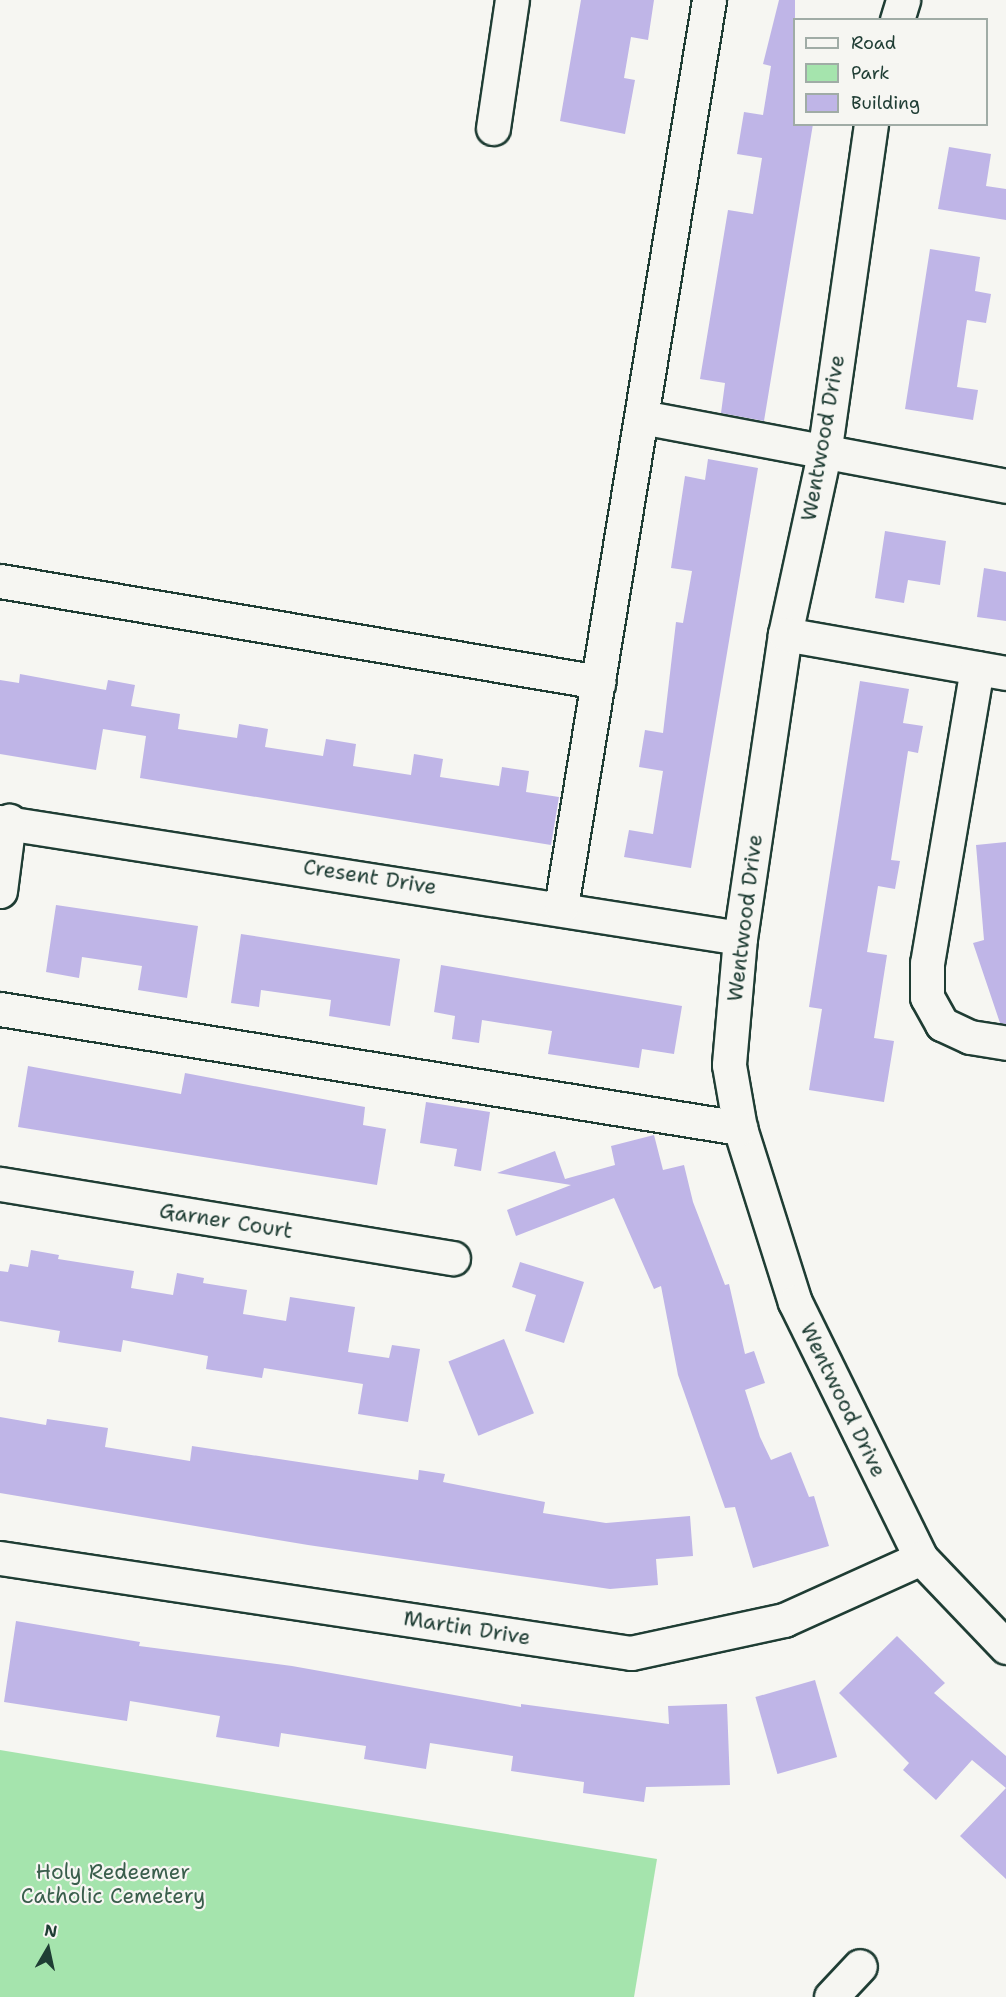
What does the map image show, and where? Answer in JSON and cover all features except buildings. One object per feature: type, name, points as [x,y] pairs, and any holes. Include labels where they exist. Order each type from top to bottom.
[{"type":"street","points":[[493,128],[512,0]]},
{"type":"street","points":[[561,907],[709,0]]},
{"type":"street","points":[[898,18],[903,0]]},
{"type":"street","name":"Wentwood Drive","points":[[871,126],[824,454],[785,634],[740,938],[729,1065],[740,1128],[795,1302],[921,1558],[1006,1647]]},
{"type":"street","points":[[642,417],[824,454],[1004,477]]},
{"type":"street","points":[[0,581],[599,682]]},
{"type":"street","points":[[785,634],[992,671],[927,963],[927,996],[942,1024],[970,1037],[1006,1043]]},
{"type":"street","points":[[0,891],[4,821]]},
{"type":"street","name":"Cresent Drive","points":[[4,821],[561,907],[740,938]]},
{"type":"street","points":[[0,1009],[740,1128]]},
{"type":"street","name":"Garner Court","points":[[0,1184],[453,1258]]},
{"type":"street","name":"Martin Drive","points":[[0,1558],[631,1653],[784,1620],[921,1558]]},
{"type":"street","points":[[831,1997],[860,1966]]},
{"type":"green space","name":"Holy Redeemer Catholic Cemetery","points":[[0,1750],[657,1859],[634,1997],[0,1997]]}]
